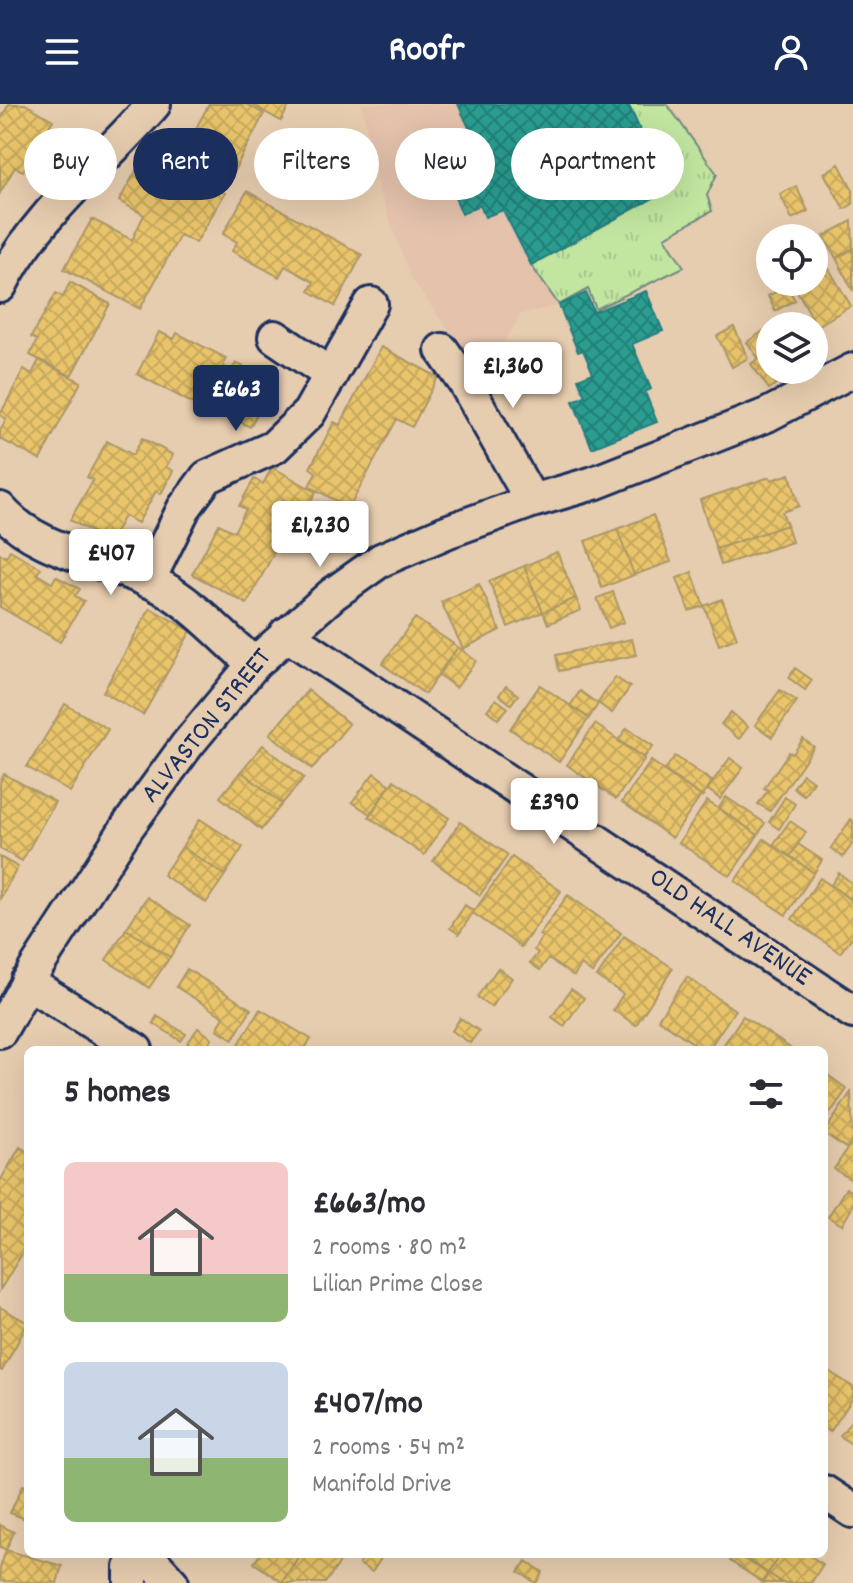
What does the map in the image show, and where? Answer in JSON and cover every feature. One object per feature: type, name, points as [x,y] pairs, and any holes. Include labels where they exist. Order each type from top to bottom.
[{"type":"street","points":[[0,286],[6,273],[53,210],[154,104]]},
{"type":"street","points":[[148,581],[184,508],[207,477],[274,447],[309,413],[371,304]]},
{"type":"street","points":[[275,337],[331,375]]},
{"type":"street","points":[[442,350],[464,381],[532,501]]},
{"type":"street","name":"ALVASTON STREET","points":[[0,1031],[27,982],[128,826],[187,745],[254,664],[333,594],[381,560],[446,532],[594,483],[767,415],[853,370]]},
{"type":"street","points":[[0,509],[18,525],[48,542],[170,592],[254,664]]},
{"type":"street","name":"OLD HALL AVENUE","points":[[286,634],[853,1012]]},
{"type":"street","points":[[27,982],[130,1046]]},
{"type":"street","points":[[828,1495],[853,1511]]},
{"type":"street","points":[[131,1583],[131,1568],[138,1559],[150,1559],[172,1583]]},
{"type":"shaded area","points":[[362,104],[670,104],[717,174],[707,195],[712,211],[665,237],[684,267],[596,309],[588,289],[559,305],[521,314],[483,379],[411,278],[379,190],[379,128],[366,128]]},
{"type":"green space","points":[[628,104],[667,104],[717,174],[707,195],[712,211],[665,237],[684,267],[596,309],[588,289],[559,305],[531,265],[649,200],[684,200],[684,128],[639,128]]},
{"type":"building: Homes","points":[[9,104],[25,104],[53,120],[48,128],[24,128],[24,169],[15,167],[0,193],[0,120]]},
{"type":"building: Homes","points":[[209,104],[246,104],[264,114],[238,163],[238,128],[196,128]]},
{"type":"building: Homes","points":[[251,104],[290,104],[281,121]]},
{"type":"building: Homes","points":[[839,164],[853,190],[853,204],[844,209],[824,173]]},
{"type":"building: Homes","points":[[133,176],[133,200],[221,200],[196,243],[180,235],[140,309],[64,269],[92,219],[132,240],[144,215],[119,201]]},
{"type":"building: Homes","points":[[796,186],[808,211],[792,219],[780,194]]},
{"type":"building: Homes","points":[[247,191],[254,195],[254,200],[263,200],[362,255],[335,306],[309,291],[314,282],[285,266],[279,277],[232,251],[237,242],[223,234]]},
{"type":"building: Homes","points":[[852,221],[853,248],[836,258],[828,243],[828,234]]},
{"type":"building: Homes","points":[[853,249],[853,291],[836,258]]},
{"type":"building: Homes","points":[[828,267],[851,306],[828,320],[828,312],[809,312],[800,296],[828,296]]},
{"type":"building: Homes","points":[[70,282],[110,304],[71,376],[30,355],[37,340],[31,337],[56,293],[63,297]]},
{"type":"building: Homes","points":[[768,296],[793,296],[795,300],[775,311]]},
{"type":"building: Homes","points":[[734,327],[748,358],[732,367],[717,336]]},
{"type":"building: Homes","points":[[159,332],[174,339],[177,333],[226,358],[223,366],[231,371],[236,363],[262,376],[257,384],[269,391],[250,427],[213,408],[211,413],[137,374]]},
{"type":"building: Homes","points":[[756,336],[756,355],[747,342]]},
{"type":"building: Homes","points":[[381,347],[438,377],[412,427],[397,419],[349,508],[309,486],[316,472],[310,468],[334,422],[340,425]]},
{"type":"building: Homes","points":[[39,360],[81,382],[40,460],[0,439],[6,419],[0,415],[24,369],[32,374]]},
{"type":"building: Homes","points":[[142,438],[173,455],[166,467],[173,471],[161,494],[156,491],[138,523],[124,516],[110,542],[70,520],[93,480],[87,477],[107,441],[133,455]]},
{"type":"building: Homes","points":[[272,467],[316,492],[292,536],[285,532],[247,604],[192,574],[219,524],[234,532],[246,509],[239,506],[254,479],[263,484]]},
{"type":"building: Homes","points":[[790,474],[799,506],[782,512],[787,525],[716,549],[700,500],[770,477],[771,480]]},
{"type":"building: Homes","points":[[653,515],[671,562],[634,575],[617,529]]},
{"type":"building: Homes","points":[[787,525],[792,542],[721,565],[716,549]]},
{"type":"building: Homes","points":[[617,529],[634,575],[602,588],[585,541]]},
{"type":"building: Homes","points":[[10,550],[41,568],[37,574],[52,583],[56,576],[80,589],[75,596],[84,601],[60,642],[0,607],[0,553],[6,557]]},
{"type":"building: Homes","points":[[557,552],[576,598],[543,612],[524,566]]},
{"type":"building: Homes","points":[[524,566],[543,612],[508,627],[489,581]]},
{"type":"building: Homes","points":[[692,572],[704,606],[689,611],[677,578]]},
{"type":"building: Homes","points":[[479,584],[500,630],[463,649],[441,602]]},
{"type":"building: Homes","points":[[613,592],[624,622],[609,628],[597,598]]},
{"type":"building: Homes","points":[[576,598],[581,610],[548,624],[543,612]]},
{"type":"building: Homes","points":[[722,599],[737,638],[719,645],[704,606]]},
{"type":"building: Homes","points":[[150,608],[191,631],[143,715],[103,692]]},
{"type":"building: Homes","points":[[415,618],[458,647],[425,694],[382,664]]},
{"type":"building: Homes","points":[[632,639],[636,655],[559,671],[556,655]]},
{"type":"building: Homes","points":[[458,647],[476,661],[456,688],[438,674]]},
{"type":"building: Homes","points":[[795,668],[812,680],[805,690],[789,678]]},
{"type":"building: Homes","points":[[615,677],[630,687],[612,713],[598,703]]},
{"type":"building: Homes","points":[[540,685],[589,718],[559,762],[510,729]]},
{"type":"building: Homes","points":[[506,686],[518,695],[511,704],[499,695]]},
{"type":"building: Homes","points":[[308,690],[349,724],[312,769],[270,734]]},
{"type":"building: Homes","points":[[780,690],[797,701],[772,737],[755,725]]},
{"type":"building: Homes","points":[[580,691],[598,704],[589,718],[570,706]]},
{"type":"building: Homes","points":[[496,699],[508,708],[498,719],[487,710]]},
{"type":"building: Homes","points":[[65,704],[108,729],[70,792],[27,767]]},
{"type":"building: Homes","points":[[731,712],[748,727],[739,739],[721,724]]},
{"type":"building: Homes","points":[[595,724],[645,758],[616,799],[567,765]]},
{"type":"building: Homes","points":[[627,728],[653,746],[644,758],[618,741]]},
{"type":"building: Homes","points":[[803,739],[814,747],[770,811],[758,804],[768,790],[764,788],[789,752],[793,754]]},
{"type":"building: Homes","points":[[263,745],[304,778],[282,804],[241,771]]},
{"type":"building: Homes","points":[[675,756],[713,782],[702,797],[664,771]]},
{"type":"building: Homes","points":[[730,758],[743,768],[720,799],[707,789]]},
{"type":"building: Homes","points":[[651,761],[701,796],[672,838],[622,802]]},
{"type":"building: Homes","points":[[241,771],[282,804],[261,830],[220,797]]},
{"type":"building: Homes","points":[[374,773],[390,785],[370,814],[352,802]]},
{"type":"building: Homes","points":[[4,774],[55,802],[22,861],[0,849],[0,782]]},
{"type":"building: Homes","points":[[803,774],[813,781],[804,795],[793,788]]},
{"type":"building: Homes","points":[[394,780],[449,818],[424,855],[369,817]]},
{"type":"building: Homes","points":[[726,797],[765,823],[758,835],[719,808]]},
{"type":"building: Homes","points":[[785,797],[795,804],[779,829],[769,822]]},
{"type":"building: Homes","points":[[707,801],[758,835],[730,876],[679,843]]},
{"type":"building: Homes","points":[[200,819],[243,847],[225,875],[182,847]]},
{"type":"building: Homes","points":[[851,819],[853,843],[843,857],[831,848]]},
{"type":"building: Homes","points":[[790,821],[806,832],[790,856],[773,845]]},
{"type":"building: Homes","points":[[460,822],[508,855],[480,895],[433,861]]},
{"type":"building: Homes","points":[[764,839],[814,873],[786,915],[735,881]]},
{"type":"building: Homes","points":[[798,844],[822,860],[814,873],[790,856]]},
{"type":"building: Homes","points":[[182,847],[225,875],[206,903],[163,875]]},
{"type":"building: Homes","points":[[0,857],[18,867],[0,899]]},
{"type":"building: Homes","points":[[512,857],[561,891],[521,947],[473,913]]},
{"type":"building: Homes","points":[[839,873],[853,884],[849,899],[831,885]]},
{"type":"building: Homes","points":[[820,878],[853,901],[853,936],[840,953],[792,919]]},
{"type":"building: Homes","points":[[568,895],[621,933],[592,973],[581,965],[574,976],[548,959],[540,970],[530,963],[538,953],[534,950],[542,937],[539,935]]},
{"type":"building: Homes","points":[[147,897],[190,925],[170,957],[126,929]]},
{"type":"building: Homes","points":[[465,905],[474,911],[459,934],[450,928]]},
{"type":"building: Homes","points":[[126,929],[170,957],[149,988],[106,960]]},
{"type":"building: Homes","points":[[624,936],[673,968],[636,1025],[613,1010],[623,994],[597,977]]},
{"type":"building: Homes","points":[[498,968],[512,978],[491,1007],[477,997]]},
{"type":"building: Homes","points":[[187,969],[251,1009],[233,1039],[217,1029],[224,1017],[176,987]]},
{"type":"building: Homes","points":[[687,977],[735,1010],[711,1046],[697,1046],[658,1019]]},
{"type":"building: Homes","points":[[571,989],[584,998],[564,1026],[552,1017]]},
{"type":"building: Homes","points":[[260,1009],[311,1039],[307,1046],[238,1046]]},
{"type":"building: Homes","points":[[157,1016],[186,1034],[181,1041],[153,1023]]},
{"type":"building: Homes","points":[[743,1016],[787,1046],[723,1046]]},
{"type":"building: Homes","points":[[460,1018],[479,1031],[470,1043],[452,1031]]},
{"type":"building: Homes","points":[[198,1028],[212,1038],[207,1046],[187,1044]]},
{"type":"building: Homes","points":[[828,1075],[847,1089],[828,1116]]},
{"type":"building: Homes","points":[[851,1092],[853,1139],[847,1149],[828,1136],[828,1127]]},
{"type":"building: Homes","points":[[853,1140],[853,1181],[834,1169]]},
{"type":"building: Homes","points":[[20,1147],[24,1150],[24,1251],[0,1290],[0,1181]]},
{"type":"building: Homes","points":[[846,1188],[853,1193],[853,1206],[842,1225],[828,1217]]},
{"type":"building: Homes","points":[[0,1307],[24,1321],[24,1330],[0,1370]]},
{"type":"building: Homes","points":[[828,1371],[853,1387],[853,1398],[830,1432]]},
{"type":"building: Homes","points":[[853,1418],[853,1445],[840,1436]]},
{"type":"building: Homes","points":[[23,1485],[24,1485],[24,1518],[10,1513]]},
{"type":"building: Homes","points":[[0,1525],[14,1532],[6,1550],[0,1547]]},
{"type":"building: Homes","points":[[6,1550],[24,1555],[24,1558],[62,1566],[57,1583],[0,1581],[0,1568]]},
{"type":"building: Homes","points":[[257,1558],[297,1558],[282,1582],[254,1563]]},
{"type":"building: Homes","points":[[298,1558],[343,1558],[325,1583],[282,1582]]},
{"type":"building: Homes","points":[[363,1558],[381,1558],[372,1572],[359,1564]]},
{"type":"building: Homes","points":[[742,1558],[768,1573],[762,1582],[730,1561]]},
{"type":"building: Homes","points":[[744,1558],[778,1558],[768,1573]]},
{"type":"building: Homes","points":[[778,1558],[813,1558],[823,1564],[811,1583],[783,1583],[768,1573]]},
{"type":"building: Homes","points":[[526,1561],[543,1572],[536,1583],[519,1572]]},
{"type":"building: Homes","points":[[768,1573],[783,1583],[763,1583]]},
{"type":"building: Schools","points":[[458,104],[628,104],[639,128],[511,128],[511,200],[650,200],[531,265],[503,210],[485,217],[480,205],[462,214],[456,200],[495,200],[495,128],[469,128]]},
{"type":"building: Schools","points":[[646,291],[663,331],[632,344],[651,389],[645,392],[657,422],[592,448],[573,401],[585,396],[578,379],[593,373],[583,350],[578,352],[559,305],[586,293],[594,312]]}]
